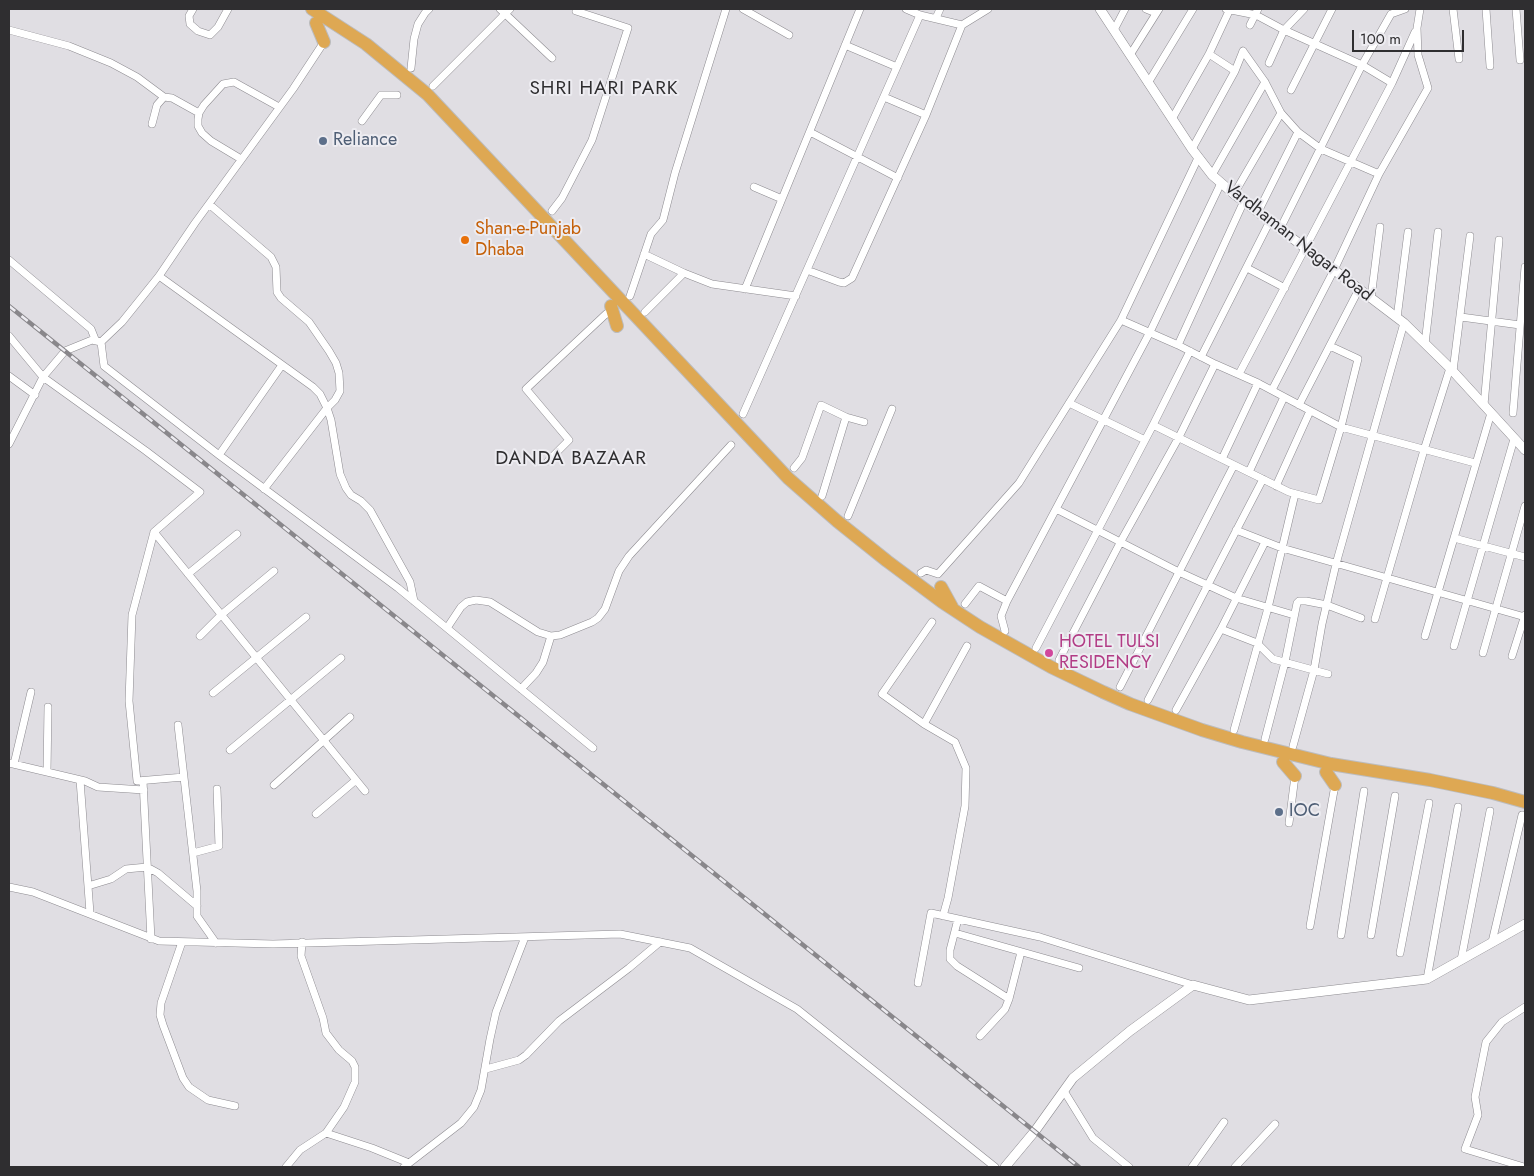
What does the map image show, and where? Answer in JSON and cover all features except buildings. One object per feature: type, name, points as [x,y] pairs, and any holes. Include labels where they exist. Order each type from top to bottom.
[{"type":"highway","points":[[312,9],[428,86],[550,226],[794,483],[887,561],[960,607]]},
{"type":"highway","points":[[316,23],[324,42]]},
{"type":"highway","points":[[549,208],[550,226]]},
{"type":"highway","points":[[630,296],[631,311]]},
{"type":"highway","points":[[608,310],[617,326]]},
{"type":"highway","points":[[794,468],[794,483]]},
{"type":"highway","points":[[941,587],[980,627],[1130,704],[1180,723],[1328,768],[1430,780],[1493,793],[1525,802]]},
{"type":"highway","points":[[1036,648],[1055,664]]},
{"type":"highway","points":[[1283,762],[1295,776]]},
{"type":"highway","points":[[1328,768],[1335,785]]},
{"type":"street","points":[[193,9],[190,16],[190,24],[198,31],[210,35],[218,27],[228,9]]},
{"type":"street","points":[[411,68],[414,39],[418,24],[429,9]]},
{"type":"street","points":[[630,296],[651,234],[663,220],[675,172],[726,9]]},
{"type":"street","points":[[742,9],[789,35]]},
{"type":"street","points":[[745,289],[860,9]]},
{"type":"street","points":[[906,9],[920,15],[962,25]]},
{"type":"street","points":[[936,18],[940,9]]},
{"type":"street","points":[[807,270],[839,282],[849,281],[857,268],[926,115],[962,25],[988,9]]},
{"type":"street","name":"Vardhaman Nagar Road","points":[[1100,9],[1198,158],[1212,175],[1234,194],[1400,321],[1452,370],[1525,450]]},
{"type":"street","points":[[1114,30],[1125,9]]},
{"type":"street","points":[[1130,55],[1158,11],[1146,9]]},
{"type":"street","points":[[1148,83],[1193,9]]},
{"type":"street","points":[[1172,119],[1209,54],[1228,9],[1257,12],[1284,30],[1362,65],[1392,83]]},
{"type":"street","points":[[1269,63],[1284,30],[1304,9]]},
{"type":"street","points":[[1291,90],[1332,9]]},
{"type":"street","points":[[1280,228],[1362,65],[1391,14],[1405,9]]},
{"type":"street","points":[[1272,390],[1334,270],[1379,174],[1428,88],[1418,55],[1417,28],[1420,9]]},
{"type":"street","points":[[1454,9],[1459,59]]},
{"type":"street","points":[[1486,9],[1490,66]]},
{"type":"street","points":[[1516,9],[1520,60]]},
{"type":"street","points":[[428,86],[505,10],[552,58]]},
{"type":"street","points":[[549,208],[562,198],[592,140],[628,28],[576,11]]},
{"type":"street","points":[[1250,25],[1257,12]]},
{"type":"street","points":[[743,414],[920,15]]},
{"type":"street","points":[[1239,374],[1306,248],[1349,161],[1392,83],[1417,28]]},
{"type":"street","points":[[9,30],[69,46],[111,62],[137,77],[164,97],[179,101],[199,113]]},
{"type":"street","points":[[9,444],[43,377],[64,351],[98,341],[122,322],[159,276],[324,42]]},
{"type":"street","points":[[845,46],[897,66]]},
{"type":"street","points":[[1192,149],[1243,51],[1265,82],[1281,113],[1298,132],[1321,149],[1379,174]]},
{"type":"street","points":[[1209,54],[1234,71]]},
{"type":"street","points":[[241,160],[202,133],[198,126],[199,113],[218,88],[229,82],[239,83],[279,107]]},
{"type":"street","points":[[1212,175],[1265,82]]},
{"type":"street","points":[[362,121],[381,95],[398,95]]},
{"type":"street","points":[[884,96],[926,115]]},
{"type":"street","points":[[152,124],[157,105],[164,97]]},
{"type":"street","points":[[1234,194],[1281,113]]},
{"type":"street","points":[[810,132],[858,155],[898,178]]},
{"type":"street","points":[[1258,212],[1298,132]]},
{"type":"street","points":[[921,573],[926,570],[938,574],[1020,483],[1121,320],[1198,158]]},
{"type":"street","points":[[1005,631],[1002,616],[1007,601],[1150,332],[1221,183]]},
{"type":"street","points":[[754,187],[782,199]]},
{"type":"street","points":[[1178,345],[1244,201]]},
{"type":"street","points":[[208,204],[271,257],[276,266],[277,292],[281,298],[309,322],[336,363],[339,373],[340,391],[335,400],[264,489]]},
{"type":"street","points":[[1201,357],[1270,221]]},
{"type":"street","points":[[1370,298],[1380,227]]},
{"type":"street","points":[[1293,746],[1314,670],[1336,564],[1372,436],[1400,321],[1408,232]]},
{"type":"street","points":[[1425,344],[1438,232]]},
{"type":"street","points":[[1375,619],[1424,450],[1452,370],[1470,236]]},
{"type":"street","points":[[1484,405],[1499,240]]},
{"type":"street","points":[[644,254],[712,284],[796,296]]},
{"type":"street","points":[[9,260],[92,329],[98,341],[104,366],[414,601],[593,748]]},
{"type":"street","points":[[1247,268],[1285,288]]},
{"type":"street","points":[[1513,413],[1525,268]]},
{"type":"street","points":[[645,312],[684,273]]},
{"type":"street","points":[[159,276],[320,394],[331,420],[340,474],[346,488],[351,495],[370,510],[410,582],[414,601]]},
{"type":"street","points":[[1299,405],[1359,289]]},
{"type":"street","points":[[548,461],[569,440],[526,389],[608,310]]},
{"type":"street","points":[[1460,317],[1520,325]]},
{"type":"street","points":[[1121,320],[1258,383],[1341,427],[1475,463]]},
{"type":"street","points":[[9,336],[43,377],[146,450],[200,492],[154,532],[132,616],[129,700],[137,781],[184,777]]},
{"type":"street","points":[[1153,424],[1276,486],[1295,494],[1319,500],[1341,427],[1358,359],[1330,346]]},
{"type":"street","points":[[1036,648],[1190,351]]},
{"type":"street","points":[[1055,664],[1179,437],[1215,364]]},
{"type":"street","points":[[219,455],[282,365]]},
{"type":"street","points":[[9,376],[35,395]]},
{"type":"street","points":[[1222,459],[1258,383]]},
{"type":"street","points":[[1249,472],[1284,397]]},
{"type":"street","points":[[1069,404],[1145,440]]},
{"type":"street","points":[[794,468],[802,458],[821,405],[846,417],[864,422]]},
{"type":"street","points":[[848,516],[892,409]]},
{"type":"street","points":[[1276,486],[1310,411]]},
{"type":"street","points":[[1424,636],[1491,413]]},
{"type":"street","points":[[822,496],[846,417]]},
{"type":"street","points":[[1454,646],[1514,439]]},
{"type":"street","points":[[447,628],[461,607],[467,602],[476,600],[490,602],[538,632],[551,636],[560,635],[592,622],[605,609],[612,588],[629,556],[731,445]]},
{"type":"street","points":[[1120,687],[1234,465]]},
{"type":"street","points":[[1148,700],[1263,479]]},
{"type":"street","points":[[1234,730],[1268,608],[1295,494]]},
{"type":"street","points":[[1482,653],[1525,506]]},
{"type":"street","points":[[1056,509],[1209,586],[1236,598],[1294,615]]},
{"type":"street","points":[[1236,530],[1282,548],[1525,616],[1512,656]]},
{"type":"street","points":[[154,532],[365,791]]},
{"type":"street","points":[[188,574],[237,534]]},
{"type":"street","points":[[1454,538],[1525,558]]},
{"type":"street","points":[[1176,710],[1221,629],[1265,542]]},
{"type":"street","points":[[200,636],[221,615],[274,571]]},
{"type":"street","points":[[960,607],[979,586],[1007,601]]},
{"type":"street","points":[[1265,739],[1285,662],[1298,601],[1306,600],[1327,605],[1361,618]]},
{"type":"street","points":[[213,693],[306,617]]},
{"type":"street","points":[[932,622],[882,694],[924,724],[955,742],[966,768],[965,806],[943,916]]},
{"type":"street","points":[[1221,629],[1258,643],[1273,659],[1328,674]]},
{"type":"street","points":[[521,688],[536,673],[543,662],[551,636]]},
{"type":"street","points":[[924,724],[967,646]]},
{"type":"street","points":[[230,750],[341,658]]},
{"type":"street","points":[[31,692],[11,764],[80,780],[98,787],[144,790]]},
{"type":"street","points":[[48,708],[48,772]]},
{"type":"street","points":[[274,785],[350,717]]},
{"type":"street","points":[[178,725],[197,891],[197,916],[216,943]]},
{"type":"street","points":[[1289,823],[1295,776]]},
{"type":"street","points":[[80,780],[90,913]]},
{"type":"street","points":[[316,814],[356,780]]},
{"type":"street","points":[[143,781],[151,939]]},
{"type":"street","points":[[1310,926],[1335,785]]},
{"type":"street","points":[[193,853],[218,848],[220,844],[217,789]]},
{"type":"street","points":[[1341,935],[1364,791]]},
{"type":"street","points":[[1371,935],[1395,796]]},
{"type":"street","points":[[1400,953],[1430,803]]},
{"type":"street","points":[[1427,979],[1458,807]]},
{"type":"street","points":[[1462,960],[1490,811]]},
{"type":"street","points":[[1492,942],[1522,815]]},
{"type":"street","points":[[88,886],[111,879],[126,869],[148,867],[158,873],[197,906]]},
{"type":"street","points":[[9,887],[33,892],[159,941],[273,944],[620,934],[690,948],[797,1009],[995,1167]]},
{"type":"street","points":[[918,984],[932,913],[1040,937],[1193,985],[1249,1000],[1427,979],[1525,924]]},
{"type":"street","points":[[958,919],[950,950],[950,959],[957,966],[1009,999]]},
{"type":"street","points":[[955,934],[1079,968]]},
{"type":"street","points":[[326,1133],[372,1148],[407,1165],[451,1132],[469,1115],[479,1095],[486,1069],[496,1012],[526,937]]},
{"type":"street","points":[[182,942],[161,1003],[160,1015],[163,1026],[183,1078],[189,1087],[208,1100],[236,1106]]},
{"type":"street","points":[[279,1167],[287,1166],[300,1150],[326,1133],[344,1107],[355,1082],[355,1067],[352,1061],[339,1050],[326,1033],[323,1018],[301,956],[302,942]]},
{"type":"street","points":[[486,1069],[519,1060],[526,1055],[559,1021],[660,942]]},
{"type":"street","points":[[980,1036],[1005,1009],[1021,952]]},
{"type":"street","points":[[1005,1167],[1035,1131],[1073,1078],[1130,1031],[1193,985]]},
{"type":"street","points":[[1524,1167],[1465,1148],[1478,1115],[1475,1097],[1486,1042],[1502,1022],[1525,1007]]},
{"type":"street","points":[[1064,1091],[1093,1138],[1129,1167]]},
{"type":"street","points":[[1192,1167],[1224,1122]]},
{"type":"street","points":[[1235,1167],[1275,1124]]},
{"type":"railway","points":[[9,306],[1079,1167]]},
{"type":"place","name":"Reliance","points":[[323,141]]},
{"type":"place","name":"Shan-e-Punjab Dhaba","points":[[465,240]]},
{"type":"place","name":"HOTEL TULSI RESIDENCY","points":[[1049,653]]},
{"type":"place","name":"IOC","points":[[1279,812]]},
{"type":"district","name":"SHRI HARI PARK","points":[[604,89]]},
{"type":"district","name":"DANDA BAZAAR","points":[[571,459]]}]
